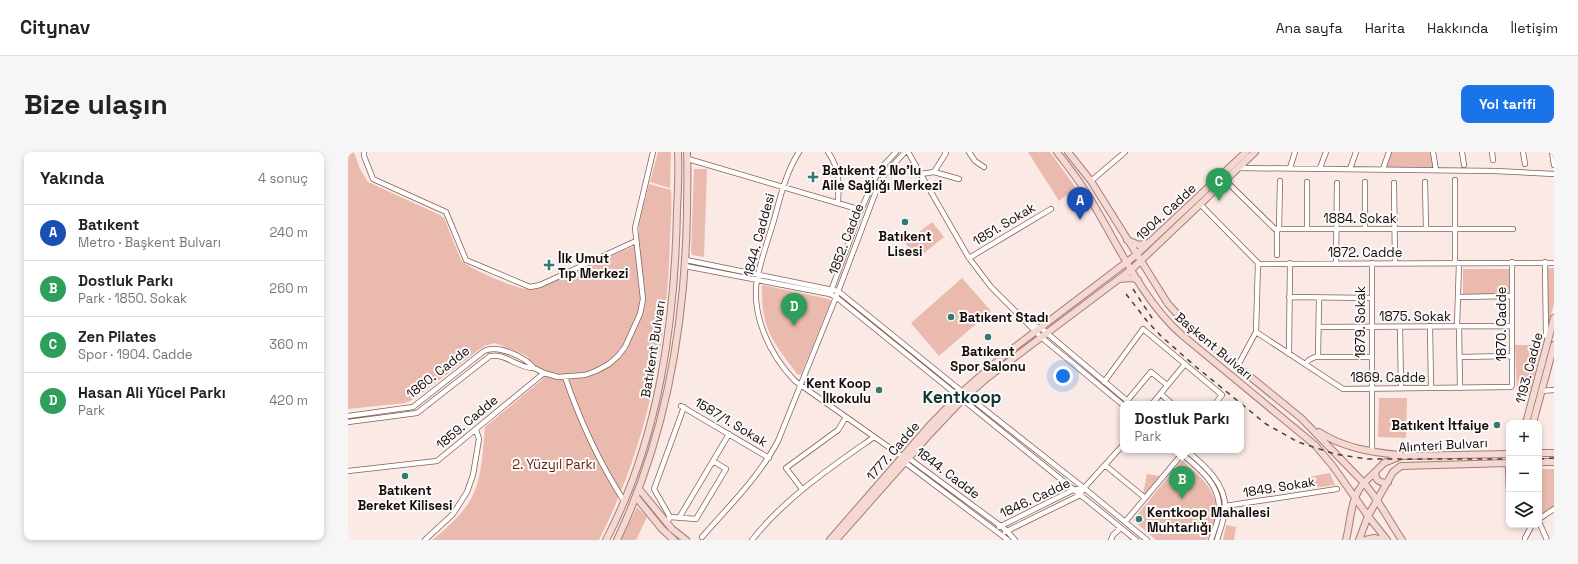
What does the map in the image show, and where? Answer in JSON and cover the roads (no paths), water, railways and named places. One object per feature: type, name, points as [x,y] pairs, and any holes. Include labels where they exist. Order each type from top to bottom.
[{"type":"main road","name":"Batıkent Bulvarı","points":[[606,540],[624,501],[646,437],[657,399],[664,363],[676,263],[678,152]]},
{"type":"main road","name":"Batıkent Bulvarı","points":[[617,540],[636,498],[655,441],[666,401],[680,321],[686,263],[687,152]]},
{"type":"main road","name":"Başkent Bulvarı","points":[[1057,152],[1084,188],[1138,280],[1161,314],[1175,329],[1314,445],[1332,465],[1368,516]]},
{"type":"main road","name":"Başkent Bulvarı","points":[[1068,152],[1091,182],[1138,258],[1175,313],[1237,367],[1289,408],[1310,427],[1378,499]]},
{"type":"main road","name":"1904. Cadde","points":[[1138,258],[1152,241],[1246,152]]},
{"type":"main road","name":"1904. Cadde","points":[[1138,258],[1200,205],[1255,152]]},
{"type":"main road","points":[[1126,239],[1139,245],[1152,241]]},
{"type":"main road","name":"1777. Cadde","points":[[830,540],[962,396],[1002,357],[1128,263],[1138,258]]},
{"type":"main road","name":"1777. Cadde","points":[[962,396],[1132,269],[1138,258]]},
{"type":"main road","points":[[1118,279],[1128,278],[1138,280]]},
{"type":"main road","name":"1193. Cadde","points":[[1527,420],[1554,318]]},
{"type":"main road","name":"1193. Cadde","points":[[1533,420],[1554,345]]},
{"type":"main road","points":[[1310,427],[1342,445],[1372,452],[1403,456]]},
{"type":"main road","points":[[1542,453],[1554,453]]},
{"type":"main road","name":"Alınteri Bulvarı","points":[[1354,498],[1364,483],[1386,462],[1403,456],[1506,454]]},
{"type":"main road","name":"1777. Cadde","points":[[836,540],[904,458]]},
{"type":"main road","points":[[1542,462],[1554,462]]},
{"type":"main road","name":"Alınteri Bulvarı","points":[[1360,540],[1368,516],[1395,470],[1404,465],[1506,463]]},
{"type":"main road","points":[[1375,472],[1375,477],[1378,480],[1384,483],[1388,482]]},
{"type":"main road","points":[[639,489],[686,540]]},
{"type":"main road","points":[[636,498],[662,529],[674,540]]},
{"type":"main road","points":[[1346,540],[1354,498]]},
{"type":"main road","points":[[1378,499],[1388,519],[1402,540]]},
{"type":"main road","points":[[1368,516],[1386,540]]},
{"type":"main road","points":[[1365,540],[1374,538],[1386,540]]},
{"type":"street","points":[[364,152],[365,160],[373,179],[446,212],[466,260],[530,287],[540,285],[636,241]]},
{"type":"street","name":"1860. Cadde","points":[[348,416],[413,407],[484,351],[489,349],[501,349],[529,362],[534,368],[544,373],[565,377],[585,375],[603,368],[618,356],[625,347],[638,317],[643,299],[635,222],[653,152]]},
{"type":"street","name":"1844. Caddesi","points":[[799,152],[784,188],[758,274],[756,303],[760,320],[765,334],[785,370],[800,386],[904,458]]},
{"type":"street","points":[[828,152],[839,179],[838,203]]},
{"type":"street","name":"1852. Cadde","points":[[830,294],[861,210],[877,174],[896,152]]},
{"type":"street","name":"1852. Cadde","points":[[702,537],[758,474],[778,441],[836,297],[867,212],[885,174],[905,152]]},
{"type":"street","points":[[908,152],[969,258],[991,287],[1028,324],[1038,330],[1125,401]]},
{"type":"street","points":[[934,172],[946,153],[945,152]]},
{"type":"street","points":[[969,152],[975,161],[984,167]]},
{"type":"street","points":[[1091,182],[1126,152]]},
{"type":"street","points":[[1290,168],[1295,152]]},
{"type":"street","points":[[1320,168],[1326,152]]},
{"type":"street","points":[[1350,169],[1356,152]]},
{"type":"street","points":[[1383,169],[1389,152]]},
{"type":"street","points":[[1433,152],[1436,170]]},
{"type":"street","points":[[1462,152],[1464,165]]},
{"type":"street","points":[[1492,152],[1493,160]]},
{"type":"street","points":[[1523,152],[1525,164]]},
{"type":"street","points":[[1552,152],[1554,165]]},
{"type":"street","points":[[688,159],[861,210]]},
{"type":"street","points":[[1240,168],[1495,171],[1554,174]]},
{"type":"street","points":[[921,174],[934,172],[959,179]]},
{"type":"street","points":[[1455,180],[1460,388]]},
{"type":"street","points":[[1226,181],[1272,228],[1278,229]]},
{"type":"street","points":[[1277,255],[1280,181]]},
{"type":"street","points":[[1307,182],[1307,229]]},
{"type":"street","points":[[1365,182],[1365,229]]},
{"type":"street","points":[[1425,182],[1426,229]]},
{"type":"street","points":[[1336,263],[1337,183]]},
{"type":"street","points":[[1394,184],[1395,263]]},
{"type":"street","points":[[1200,205],[1258,263],[1256,332],[1237,367]]},
{"type":"street","name":"1851. Sokak","points":[[969,258],[1051,209]]},
{"type":"street","name":"1884. Sokak","points":[[1278,229],[1513,229]]},
{"type":"street","name":"1870. Cadde","points":[[1512,262],[1512,386]]},
{"type":"street","points":[[1545,262],[1546,336]]},
{"type":"street","points":[[686,263],[758,274],[838,291],[1073,490],[1136,540]]},
{"type":"street","points":[[686,263],[757,280],[830,294],[836,297],[962,396],[1084,488],[1147,540]]},
{"type":"street","name":"1872. Cadde","points":[[1258,263],[1554,263]]},
{"type":"street","points":[[1289,354],[1290,263]]},
{"type":"street","name":"1879. Sokak","points":[[1372,263],[1372,452]]},
{"type":"street","points":[[1458,297],[1512,296]]},
{"type":"street","points":[[1289,297],[1372,298]]},
{"type":"street","points":[[1318,356],[1319,298]]},
{"type":"street","points":[[1430,326],[1431,388]]},
{"type":"street","name":"1875. Sokak","points":[[1319,327],[1512,326]]},
{"type":"street","points":[[1400,327],[1401,388]]},
{"type":"street","points":[[1104,382],[1143,329],[1222,395],[1217,401]]},
{"type":"street","name":"1869. Cadde","points":[[1256,332],[1343,389],[1512,386]]},
{"type":"street","points":[[1043,335],[1104,382],[1125,401]]},
{"type":"street","name":"1860. Cadde","points":[[348,422],[417,413],[490,356],[498,356],[527,369],[534,368]]},
{"type":"street","points":[[1305,364],[1312,358],[1318,356],[1371,357]]},
{"type":"street","points":[[1460,357],[1512,356]]},
{"type":"street","points":[[1155,401],[1185,364]]},
{"type":"street","points":[[1129,401],[1151,372],[1167,385]]},
{"type":"street","name":"1859. Cadde","points":[[348,471],[437,461],[544,373]]},
{"type":"street","points":[[565,377],[574,404],[593,447],[607,474],[624,501]]},
{"type":"street","points":[[1541,390],[1554,390]]},
{"type":"street","points":[[1161,394],[1169,401]]},
{"type":"street","name":"1587/1. Sokak","points":[[669,520],[654,489],[683,406],[769,458]]},
{"type":"street","points":[[802,489],[786,468],[838,430],[846,417]]},
{"type":"street","points":[[425,540],[453,514],[467,492],[473,475],[479,439],[476,430]]},
{"type":"street","points":[[679,518],[729,434]]},
{"type":"street","points":[[752,540],[768,520],[802,489],[874,437]]},
{"type":"street","name":"1846. Cadde","points":[[1003,535],[1006,530],[1080,495],[1084,488],[1120,448]]},
{"type":"street","points":[[1189,453],[1206,468],[1217,482],[1224,497],[1224,516],[1217,540]]},
{"type":"street","points":[[1125,522],[1182,454],[1205,475],[1217,495],[1219,515],[1211,540]]},
{"type":"street","name":"1844. Cadde","points":[[904,458],[1006,530],[1015,540]]},
{"type":"street","name":"1844. Cadde","points":[[904,458],[1008,540]]},
{"type":"street","points":[[669,520],[679,518],[696,519],[726,469],[713,461]]},
{"type":"street","points":[[1105,465],[1145,498]]},
{"type":"street","name":"1846. Cadde","points":[[996,530],[1000,526],[1073,490],[1084,488]]},
{"type":"street","name":"1849. Sokak","points":[[1225,506],[1337,489]]},
{"type":"street","points":[[641,504],[641,498],[647,498]]},
{"type":"street","points":[[1542,517],[1554,509]]},
{"type":"street","points":[[1111,540],[1113,535],[1121,528]]},
{"type":"street","points":[[1525,539],[1530,528]]},
{"type":"street","points":[[1542,528],[1547,540]]},
{"type":"railway","points":[[1133,289],[1154,321]]},
{"type":"railway","points":[[1126,294],[1161,336],[1238,401]]},
{"type":"railway","points":[[1244,406],[1266,424],[1298,442],[1335,454],[1368,459],[1506,459]]},
{"type":"railway","points":[[1542,459],[1554,458]]},
{"type":"place","name":"Batıkent 2 No'lu Aile Sağlığı Merkezi","points":[[813,177]]},
{"type":"place","name":"Zen Pilates","points":[[1219,201]]},
{"type":"place","name":"Batıkent","points":[[1080,220]]},
{"type":"place","name":"Batıkent Lisesi","points":[[905,222]]},
{"type":"place","name":"İlk Umut Tıp Merkezi","points":[[549,265]]},
{"type":"place","name":"Batıkent Stadı","points":[[951,317]]},
{"type":"place","name":"Hasan Ali Yücel Parkı","points":[[794,326]]},
{"type":"place","name":"Batıkent Spor Salonu","points":[[988,337]]},
{"type":"place","name":"Kent Koop İlkokulu","points":[[879,390]]},
{"type":"place","name":"Batıkent İtfaiye","points":[[1497,425]]},
{"type":"place","name":"Batıkent Bereket Kilisesi","points":[[405,476]]},
{"type":"place","name":"Dostluk Parkı","points":[[1182,499]]},
{"type":"place","name":"Kentkoop Mahallesi Muhtarlığı","points":[[1139,519]]},
{"type":"district","name":"Kentkoop","points":[[962,397]]},
{"type":"park label","name":"2. Yüzyıl Parkı","points":[[554,464]]}]
